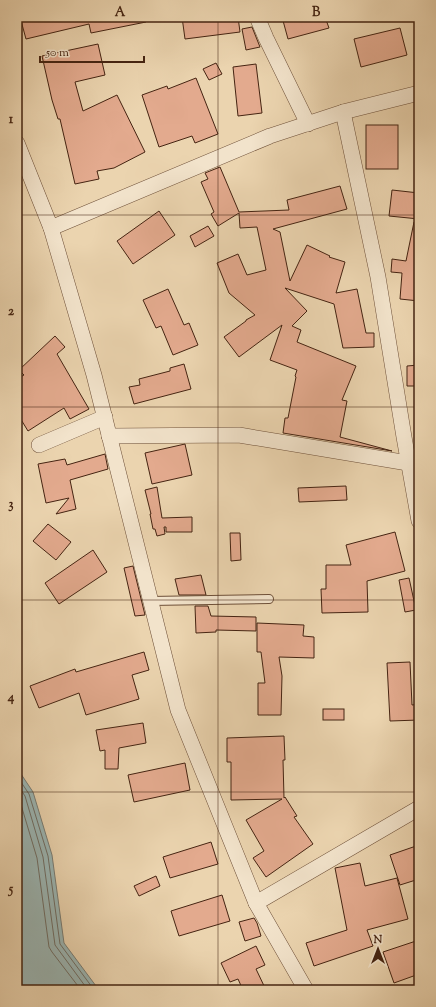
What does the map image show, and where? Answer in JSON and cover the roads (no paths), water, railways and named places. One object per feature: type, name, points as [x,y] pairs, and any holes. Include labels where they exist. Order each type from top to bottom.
[{"type":"street","points":[[257,17],[308,124]]},
{"type":"street","points":[[51,228],[270,136],[343,112],[419,94]]},
{"type":"street","points":[[343,112],[378,277],[408,463],[419,521]]},
{"type":"street","points":[[17,143],[51,228],[94,375],[178,710],[256,902],[306,990]]},
{"type":"street","points":[[38,445],[105,417]]},
{"type":"street","points":[[109,436],[239,435],[408,463]]},
{"type":"street","points":[[256,902],[419,808]]},
{"type":"lane","points":[[150,601],[269,599]]},
{"type":"water","points":[[17,768],[33,792],[52,855],[64,943],[96,986],[97,990],[17,990]]}]
